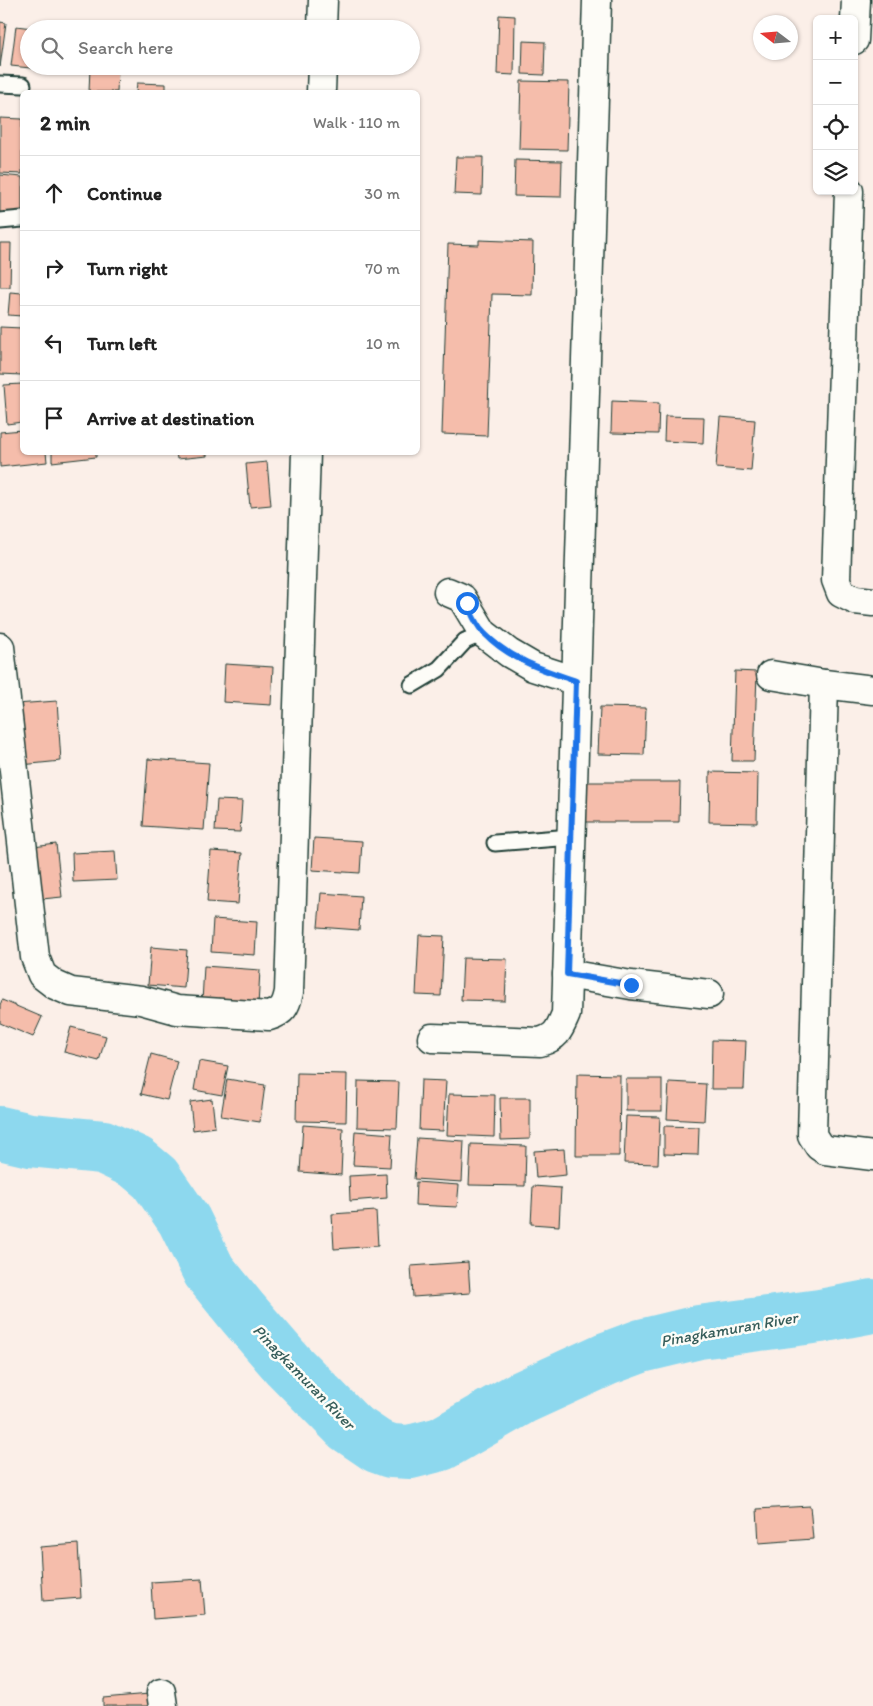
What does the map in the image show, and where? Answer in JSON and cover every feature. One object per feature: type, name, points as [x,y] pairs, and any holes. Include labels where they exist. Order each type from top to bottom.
[{"type":"street","points":[[322,20],[323,0]]},
{"type":"street","points":[[432,1038],[540,1042],[551,1038],[559,1030],[566,1014],[597,0]]},
{"type":"street","points":[[855,15],[856,0]]},
{"type":"street","points":[[321,90],[322,75]]},
{"type":"street","points":[[849,195],[836,580],[840,593],[855,600],[873,602]]},
{"type":"street","points":[[0,647],[35,957],[42,975],[55,985],[72,992],[141,1000],[177,1010],[269,1016],[276,1014],[287,1003],[289,992],[306,455]]},
{"type":"street","points":[[448,592],[462,598],[483,633],[509,653],[533,667],[576,681]]},
{"type":"street","points":[[770,675],[873,690]]},
{"type":"street","points":[[824,684],[812,1136],[818,1146],[825,1150],[873,1156]]},
{"type":"street","points":[[567,974],[631,985],[709,994]]},
{"type":"lane","points":[[0,84],[23,85]]},
{"type":"lane","points":[[0,220],[20,219]]},
{"type":"lane","points":[[412,685],[439,669],[465,641],[483,633]]},
{"type":"lane","points":[[495,843],[571,837]]},
{"type":"building","points":[[499,15],[515,16],[514,75],[497,74]]},
{"type":"building","points":[[0,22],[6,23],[0,67]]},
{"type":"building","points":[[16,26],[20,26],[20,67],[11,66]]},
{"type":"building","points":[[523,41],[545,42],[544,75],[522,74]]},
{"type":"building","points":[[90,75],[118,75],[117,90],[89,90]]},
{"type":"building","points":[[521,81],[569,82],[567,150],[519,149]]},
{"type":"building","points":[[137,83],[166,84],[166,90],[136,90]]},
{"type":"building","points":[[0,118],[20,119],[20,174],[0,173]]},
{"type":"building","points":[[456,157],[483,157],[482,195],[454,194]]},
{"type":"building","points":[[515,160],[562,161],[561,197],[514,196]]},
{"type":"building","points":[[0,175],[20,177],[20,216],[0,215]]},
{"type":"building","points":[[479,240],[533,242],[532,295],[492,294],[487,436],[442,434],[448,244],[479,245]]},
{"type":"building","points":[[0,243],[11,243],[10,287],[0,287]]},
{"type":"building","points":[[10,292],[20,293],[20,316],[8,315]]},
{"type":"building","points":[[0,327],[20,328],[20,375],[0,374]]},
{"type":"building","points":[[20,384],[20,422],[7,424],[4,385]]},
{"type":"building","points":[[612,401],[659,403],[658,434],[611,433]]},
{"type":"building","points":[[665,416],[704,417],[703,443],[664,441]]},
{"type":"building","points":[[720,417],[755,420],[751,471],[716,468]]},
{"type":"building","points":[[20,430],[20,455],[46,455],[47,462],[0,467],[0,432]]},
{"type":"building","points":[[52,455],[96,455],[96,457],[52,462]]},
{"type":"building","points":[[176,455],[207,455],[207,456],[177,459]]},
{"type":"building","points":[[267,462],[271,505],[250,507],[246,464]]},
{"type":"building","points":[[225,664],[273,667],[271,705],[223,702]]},
{"type":"building","points":[[735,671],[757,672],[754,761],[732,761]]},
{"type":"building","points":[[57,701],[61,761],[21,765],[16,704]]},
{"type":"building","points":[[600,707],[646,708],[644,755],[598,754]]},
{"type":"building","points":[[148,759],[209,763],[204,830],[143,826]]},
{"type":"building","points":[[710,772],[758,773],[757,823],[709,822]]},
{"type":"building","points":[[579,782],[680,782],[679,822],[579,822]]},
{"type":"building","points":[[217,800],[242,801],[240,832],[215,831]]},
{"type":"building","points":[[314,838],[362,841],[360,873],[312,870]]},
{"type":"building","points":[[56,844],[62,897],[32,900],[26,848]]},
{"type":"building","points":[[115,851],[117,880],[73,882],[72,853]]},
{"type":"building","points":[[211,851],[242,853],[238,904],[207,902]]},
{"type":"building","points":[[321,893],[361,896],[359,930],[318,927]]},
{"type":"building","points":[[213,919],[257,922],[255,955],[211,952]]},
{"type":"building","points":[[419,935],[444,936],[441,996],[416,995]]},
{"type":"building","points":[[151,947],[187,950],[184,988],[148,985]]},
{"type":"building","points":[[463,958],[507,959],[505,1001],[461,1000]]},
{"type":"building","points":[[204,966],[260,970],[258,1006],[202,1002]]},
{"type":"building","points":[[2,1000],[42,1017],[33,1037],[0,1023],[0,1005]]},
{"type":"building","points":[[71,1027],[106,1036],[99,1061],[64,1052]]},
{"type":"building","points":[[712,1040],[746,1041],[744,1089],[711,1089]]},
{"type":"building","points":[[151,1054],[177,1061],[167,1100],[141,1094]]},
{"type":"building","points":[[199,1061],[228,1066],[222,1095],[194,1090]]},
{"type":"building","points":[[297,1073],[347,1074],[346,1122],[296,1121]]},
{"type":"building","points":[[577,1074],[620,1075],[619,1156],[576,1156]]},
{"type":"building","points":[[227,1079],[265,1085],[260,1122],[221,1116]]},
{"type":"building","points":[[626,1079],[662,1079],[662,1111],[626,1111]]},
{"type":"building","points":[[421,1080],[446,1081],[443,1131],[419,1130]]},
{"type":"building","points":[[358,1081],[399,1082],[397,1128],[357,1127]]},
{"type":"building","points":[[669,1082],[706,1084],[704,1121],[667,1119]]},
{"type":"building","points":[[449,1094],[495,1095],[494,1137],[447,1135]]},
{"type":"building","points":[[500,1098],[530,1098],[530,1139],[501,1140]]},
{"type":"building","points":[[212,1099],[215,1127],[193,1130],[190,1102]]},
{"type":"building","points":[[626,1116],[660,1117],[658,1164],[624,1163]]},
{"type":"building","points":[[303,1125],[343,1128],[341,1175],[300,1172]]},
{"type":"building","points":[[664,1126],[699,1127],[698,1155],[664,1154]]},
{"type":"building","points":[[355,1131],[392,1134],[390,1167],[353,1165]]},
{"type":"building","points":[[417,1138],[464,1141],[462,1182],[414,1179]]},
{"type":"building","points":[[471,1144],[526,1146],[525,1186],[469,1185]]},
{"type":"building","points":[[564,1149],[566,1175],[536,1178],[534,1151]]},
{"type":"building","points":[[386,1174],[387,1198],[350,1201],[349,1176]]},
{"type":"building","points":[[416,1182],[459,1185],[457,1207],[415,1205]]},
{"type":"building","points":[[533,1186],[561,1188],[559,1226],[531,1224]]},
{"type":"building","points":[[376,1211],[378,1246],[334,1249],[332,1214]]},
{"type":"building","points":[[468,1262],[470,1293],[413,1297],[411,1266]]},
{"type":"building","points":[[810,1506],[813,1539],[759,1543],[757,1509]]},
{"type":"building","points":[[78,1544],[81,1598],[43,1601],[40,1547]]},
{"type":"building","points":[[202,1579],[205,1615],[153,1619],[151,1582]]},
{"type":"building","points":[[149,1694],[150,1706],[103,1706],[103,1698]]},
{"type":"waterway","name":"Pinagkamuran River","points":[[0,1133],[30,1140],[103,1147],[137,1163],[155,1178],[184,1220],[209,1271],[287,1364],[349,1427],[377,1446],[391,1451],[410,1452],[441,1444],[521,1398],[606,1359],[641,1346],[699,1332],[820,1316],[873,1306]]},
{"type":"route","points":[[467,603],[483,633],[509,653],[533,667],[576,681],[567,974],[631,985]]}]
